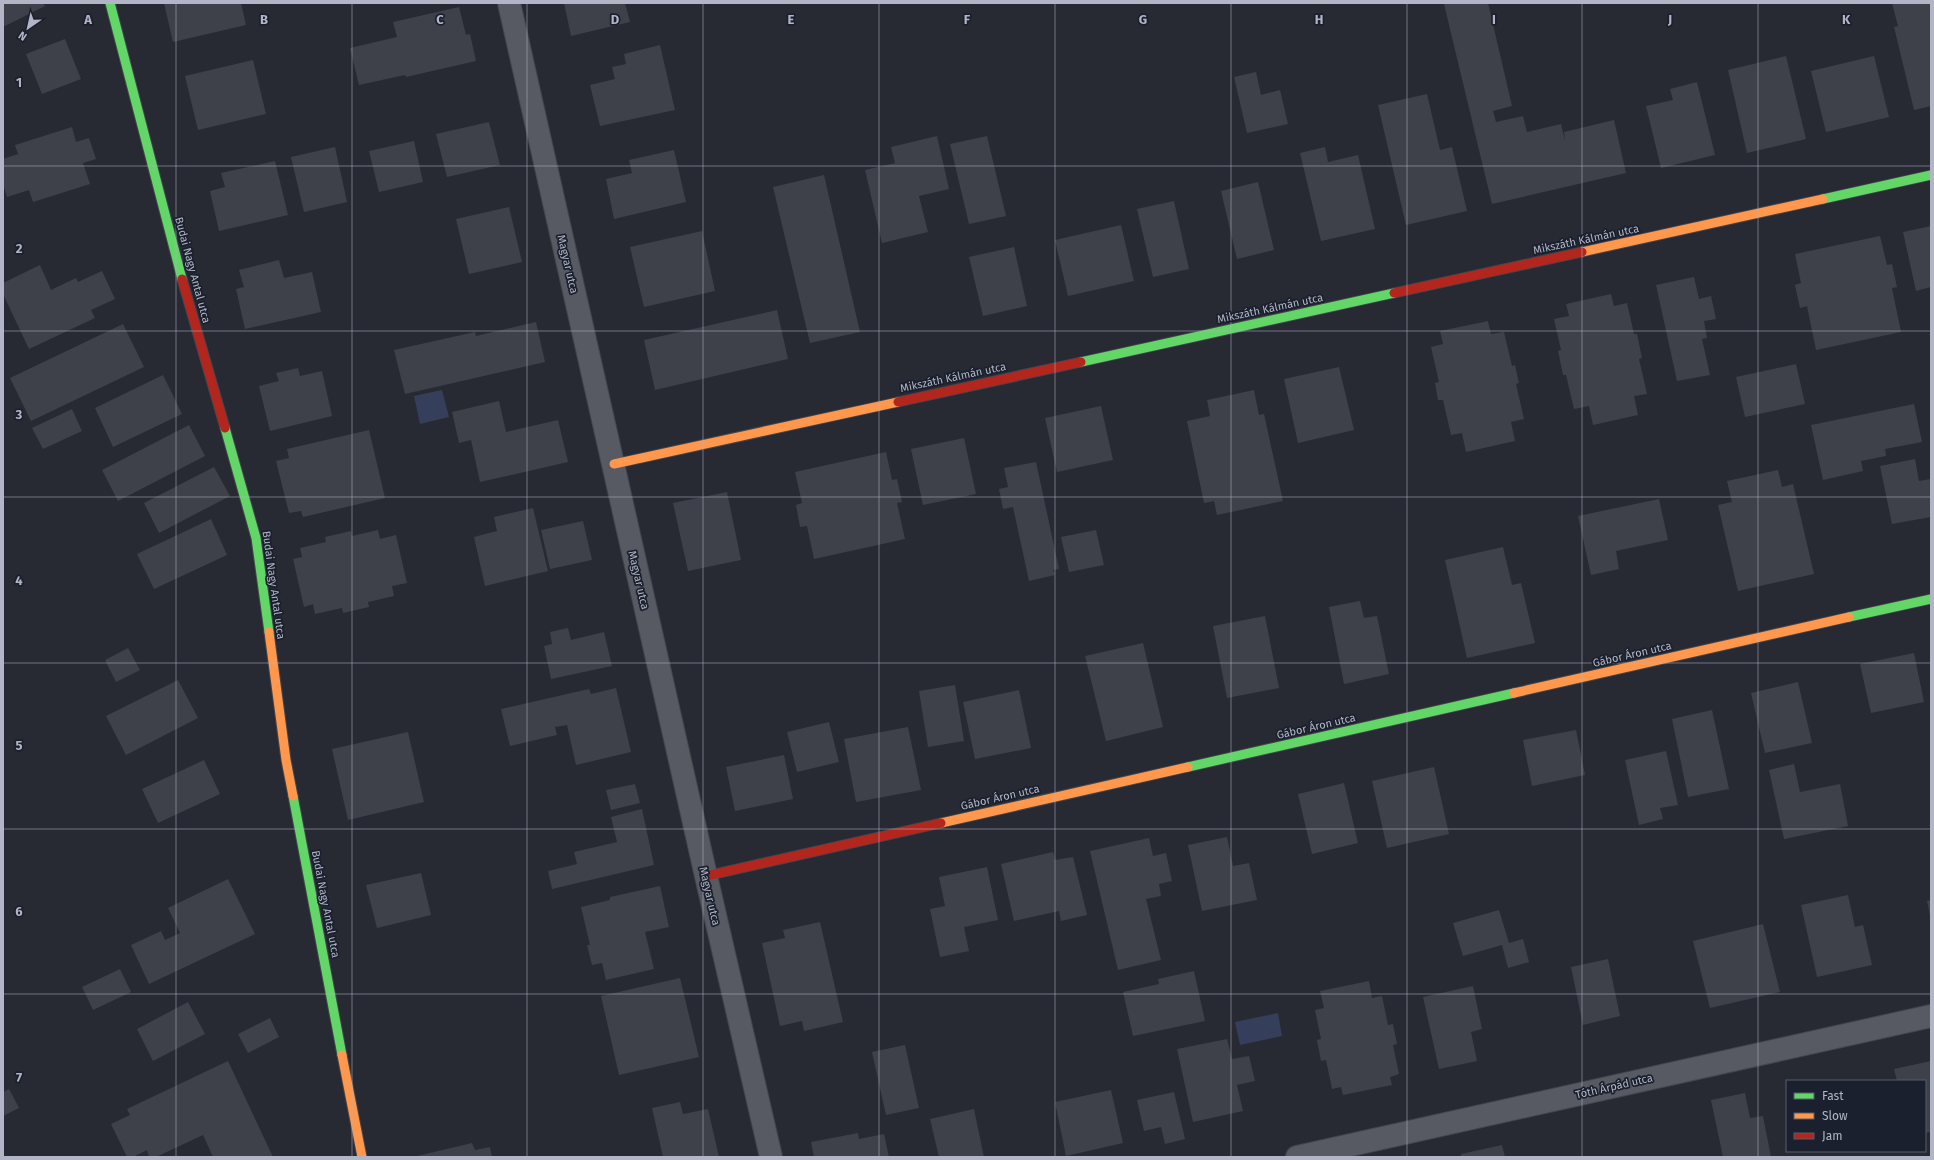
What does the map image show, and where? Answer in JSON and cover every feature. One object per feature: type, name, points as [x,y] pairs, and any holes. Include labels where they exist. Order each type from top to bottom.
[{"type":"street","name":"Budai Nagy Antal utca","points":[[110,3],[180,270],[256,538],[286,760],[362,1157]]},
{"type":"street","name":"Magyar utca","points":[[509,3],[771,1157]]},
{"type":"street","name":"Mikszáth Kálmán utca","points":[[614,464],[1931,175]]},
{"type":"street","name":"Gábor Áron utca","points":[[706,876],[1931,599]]},
{"type":"street","name":"Tóth Árpád utca","points":[[1298,1157],[1931,1016]]},
{"type":"water","points":[[442,390],[449,417],[420,424],[414,396]]},
{"type":"water","points":[[1278,1013],[1282,1036],[1240,1045],[1235,1022]]},
{"type":"building","points":[[3,3],[43,3],[45,6],[3,27]]},
{"type":"building","points":[[164,3],[241,3],[246,25],[173,42]]},
{"type":"building","points":[[564,3],[625,3],[630,22],[571,36]]},
{"type":"building","points":[[1488,3],[1512,106],[1493,111],[1496,122],[1523,116],[1527,132],[1561,124],[1565,141],[1564,132],[1614,120],[1626,173],[1492,204],[1444,4]]},
{"type":"building","points":[[1892,3],[1930,3],[1931,106],[1914,110],[1894,27],[1898,26]]},
{"type":"building","points":[[459,7],[466,35],[470,34],[476,61],[406,77],[405,75],[359,85],[350,48],[397,37],[393,22]]},
{"type":"building","points":[[65,39],[81,79],[42,94],[26,54]]},
{"type":"building","points":[[660,45],[675,110],[600,126],[590,85],[615,79],[612,67],[626,64],[624,54]]},
{"type":"building","points":[[1786,56],[1806,139],[1747,153],[1728,70]]},
{"type":"building","points":[[1874,56],[1889,117],[1826,132],[1811,71]]},
{"type":"building","points":[[253,60],[266,114],[198,130],[185,76]]},
{"type":"building","points":[[1256,72],[1261,95],[1280,90],[1288,124],[1247,133],[1234,77]]},
{"type":"building","points":[[1697,82],[1715,155],[1661,168],[1646,106],[1673,100],[1670,89]]},
{"type":"building","points":[[1427,94],[1440,150],[1452,147],[1467,211],[1406,225],[1378,105]]},
{"type":"building","points":[[489,122],[500,165],[447,177],[436,134]]},
{"type":"building","points":[[72,127],[76,142],[89,138],[96,159],[83,163],[90,184],[33,202],[29,190],[7,197],[3,184],[3,159],[18,154],[15,145]]},
{"type":"building","points":[[937,136],[949,189],[919,196],[928,232],[882,243],[865,170],[895,163],[891,147]]},
{"type":"building","points":[[987,136],[1006,216],[969,224],[950,144]]},
{"type":"building","points":[[414,141],[423,182],[379,192],[369,151]]},
{"type":"building","points":[[335,147],[347,202],[304,212],[291,157]]},
{"type":"building","points":[[1325,147],[1328,162],[1358,155],[1375,229],[1321,241],[1300,153]]},
{"type":"building","points":[[674,150],[686,202],[614,219],[606,179],[632,173],[629,160]]},
{"type":"building","points":[[275,161],[288,215],[219,231],[210,191],[225,187],[221,173]]},
{"type":"building","points":[[824,175],[860,332],[810,343],[773,187]]},
{"type":"building","points":[[1258,182],[1274,250],[1237,259],[1221,191]]},
{"type":"building","points":[[1174,201],[1189,269],[1153,277],[1137,209]]},
{"type":"building","points":[[509,207],[522,262],[469,274],[456,219]]},
{"type":"building","points":[[1121,225],[1134,281],[1068,296],[1055,240]]},
{"type":"building","points":[[1931,226],[1931,287],[1916,291],[1903,232]]},
{"type":"building","points":[[702,231],[715,291],[644,307],[630,247]]},
{"type":"building","points":[[1880,236],[1887,265],[1892,264],[1897,287],[1892,288],[1901,332],[1816,350],[1807,306],[1800,308],[1795,285],[1801,283],[1795,254]]},
{"type":"building","points":[[1014,247],[1027,306],[983,316],[969,257]]},
{"type":"building","points":[[279,260],[284,278],[312,272],[321,312],[245,329],[236,289],[244,287],[239,270]]},
{"type":"building","points":[[40,265],[51,290],[76,278],[78,282],[102,271],[115,299],[91,310],[95,318],[29,349],[3,294],[3,283]]},
{"type":"building","points":[[1694,277],[1699,299],[1711,296],[1716,319],[1704,321],[1707,338],[1702,339],[1710,375],[1677,381],[1656,285]]},
{"type":"building","points":[[1611,294],[1614,306],[1627,303],[1634,334],[1637,334],[1642,358],[1639,359],[1647,394],[1634,396],[1638,415],[1593,425],[1589,406],[1574,409],[1566,375],[1563,375],[1558,351],[1561,350],[1554,319],[1569,316],[1566,304]]},
{"type":"building","points":[[777,310],[788,359],[655,390],[644,340]]},
{"type":"building","points":[[1488,321],[1491,334],[1504,332],[1512,366],[1515,365],[1519,383],[1516,384],[1524,419],[1511,422],[1515,441],[1466,452],[1462,433],[1451,435],[1443,400],[1438,400],[1435,383],[1439,382],[1431,347],[1443,344],[1440,331]]},
{"type":"building","points":[[536,322],[545,362],[405,394],[394,350],[475,332],[476,336]]},
{"type":"building","points":[[123,324],[144,367],[31,421],[10,378]]},
{"type":"building","points":[[1796,364],[1805,404],[1745,417],[1736,377]]},
{"type":"building","points":[[1339,367],[1354,430],[1298,443],[1284,379]]},
{"type":"building","points":[[298,368],[300,376],[322,371],[332,416],[270,431],[259,386],[279,381],[276,373]]},
{"type":"building","points":[[163,375],[182,414],[113,447],[95,408]]},
{"type":"building","points":[[1254,390],[1259,415],[1264,414],[1283,501],[1217,515],[1214,501],[1204,503],[1187,421],[1210,416],[1207,400]]},
{"type":"building","points":[[499,401],[506,432],[558,420],[568,462],[480,482],[471,440],[459,443],[452,412]]},
{"type":"building","points":[[1914,404],[1922,442],[1885,449],[1886,456],[1861,461],[1863,471],[1823,480],[1811,425]]},
{"type":"building","points":[[1101,406],[1113,460],[1057,472],[1045,418]]},
{"type":"building","points":[[72,409],[82,431],[43,449],[32,428]]},
{"type":"building","points":[[189,425],[205,456],[118,501],[102,470]]},
{"type":"building","points":[[369,430],[385,498],[303,517],[301,511],[289,513],[276,461],[289,458],[287,449]]},
{"type":"building","points":[[964,438],[976,494],[923,505],[911,449]]},
{"type":"building","points":[[886,452],[892,480],[897,479],[902,502],[897,503],[905,539],[814,559],[807,526],[800,527],[796,505],[802,503],[795,472]]},
{"type":"building","points":[[1915,459],[1919,481],[1931,479],[1931,517],[1892,524],[1880,466]]},
{"type":"building","points":[[1036,462],[1059,569],[1053,570],[1055,575],[1029,581],[1013,507],[1003,509],[999,489],[1008,487],[1004,468]]},
{"type":"building","points":[[214,467],[230,496],[159,533],[144,503]]},
{"type":"building","points":[[1778,470],[1782,487],[1793,484],[1814,574],[1738,591],[1718,505],[1732,502],[1727,481]]},
{"type":"building","points":[[727,492],[741,560],[688,571],[673,503]]},
{"type":"building","points":[[1659,499],[1668,540],[1616,551],[1619,569],[1591,575],[1578,516]]},
{"type":"building","points":[[533,508],[548,571],[485,586],[474,537],[497,531],[494,517]]},
{"type":"building","points":[[211,519],[227,555],[154,589],[137,554]]},
{"type":"building","points":[[583,521],[592,560],[550,569],[541,530]]},
{"type":"building","points":[[378,530],[380,539],[396,535],[407,583],[392,586],[394,596],[368,602],[369,607],[343,613],[342,608],[315,614],[313,604],[304,607],[293,559],[302,557],[300,548],[326,542],[325,537],[351,531],[352,536]]},
{"type":"building","points":[[1096,530],[1104,565],[1069,572],[1061,537]]},
{"type":"building","points":[[1503,547],[1512,585],[1521,583],[1535,643],[1467,658],[1445,560]]},
{"type":"building","points":[[1360,601],[1364,618],[1377,616],[1389,674],[1344,684],[1329,607]]},
{"type":"building","points":[[1265,616],[1279,688],[1227,698],[1213,626]]},
{"type":"building","points":[[568,628],[571,640],[604,632],[612,666],[551,679],[544,646],[552,644],[550,632]]},
{"type":"building","points":[[1143,643],[1163,727],[1106,741],[1085,656]]},
{"type":"building","points":[[128,648],[140,670],[116,682],[105,660]]},
{"type":"building","points":[[1914,653],[1924,702],[1871,713],[1860,664]]},
{"type":"building","points":[[178,680],[198,718],[126,755],[106,716]]},
{"type":"building","points":[[1798,682],[1812,743],[1765,753],[1751,693]]},
{"type":"building","points":[[955,685],[964,741],[928,747],[919,691]]},
{"type":"building","points":[[616,688],[631,752],[576,765],[567,725],[555,727],[557,735],[510,746],[501,709],[589,689],[591,694]]},
{"type":"building","points":[[1019,690],[1031,748],[975,759],[963,702]]},
{"type":"building","points":[[1712,710],[1729,789],[1688,797],[1672,719]]},
{"type":"building","points":[[829,722],[839,762],[797,772],[787,732]]},
{"type":"building","points":[[908,727],[921,790],[856,802],[844,739]]},
{"type":"building","points":[[1576,730],[1585,775],[1532,786],[1523,740]]},
{"type":"building","points":[[408,732],[424,802],[348,820],[332,749]]},
{"type":"building","points":[[1666,751],[1678,805],[1660,808],[1663,819],[1639,825],[1625,760]]},
{"type":"building","points":[[784,755],[793,799],[735,811],[726,767]]},
{"type":"building","points":[[204,760],[220,794],[158,823],[142,789]]},
{"type":"building","points":[[1794,764],[1800,792],[1840,784],[1848,826],[1784,839],[1769,770]]},
{"type":"building","points":[[1434,767],[1449,834],[1387,848],[1372,781]]},
{"type":"building","points":[[1344,783],[1358,843],[1312,854],[1298,794]]},
{"type":"building","points":[[635,784],[640,803],[611,810],[606,790]]},
{"type":"building","points":[[642,809],[654,865],[552,889],[548,871],[577,864],[574,852],[617,842],[611,817]]},
{"type":"building","points":[[1227,837],[1233,866],[1249,863],[1257,900],[1202,911],[1188,845]]},
{"type":"building","points":[[1149,838],[1153,856],[1166,853],[1172,881],[1159,884],[1161,896],[1146,899],[1161,960],[1118,970],[1090,851]]},
{"type":"building","points":[[1053,852],[1055,860],[1073,857],[1087,915],[1061,921],[1059,911],[1014,921],[1001,864]]},
{"type":"building","points":[[987,867],[998,920],[964,927],[969,951],[940,957],[930,909],[945,906],[939,877]]},
{"type":"building","points":[[421,873],[431,915],[377,928],[366,885]]},
{"type":"building","points":[[228,879],[255,934],[149,984],[131,945],[161,931],[165,940],[180,933],[168,908]]},
{"type":"building","points":[[660,886],[669,927],[645,932],[654,969],[606,980],[602,963],[592,965],[587,945],[590,945],[581,907],[610,900],[610,897]]},
{"type":"building","points":[[1848,895],[1855,927],[1863,925],[1872,965],[1817,977],[1801,905]]},
{"type":"building","points":[[1931,900],[1931,916],[1930,916],[1927,901]]},
{"type":"building","points":[[1499,910],[1509,943],[1523,939],[1529,962],[1508,968],[1502,945],[1463,956],[1453,923]]},
{"type":"building","points":[[820,922],[843,1022],[804,1031],[802,1021],[780,1026],[762,943],[785,938],[783,930]]},
{"type":"building","points":[[1763,924],[1780,992],[1710,1008],[1693,941]]},
{"type":"building","points":[[1608,959],[1620,1016],[1583,1025],[1571,967]]},
{"type":"building","points":[[120,969],[131,992],[93,1010],[82,987]]},
{"type":"building","points":[[1194,971],[1205,1021],[1133,1036],[1123,992],[1159,984],[1158,979]]},
{"type":"building","points":[[680,978],[699,1057],[619,1075],[601,996]]},
{"type":"building","points":[[1369,981],[1372,998],[1382,996],[1388,1025],[1393,1024],[1397,1044],[1393,1045],[1399,1074],[1390,1077],[1392,1085],[1343,1095],[1341,1087],[1332,1089],[1326,1060],[1321,1061],[1317,1040],[1321,1039],[1315,1010],[1324,1008],[1320,991]]},
{"type":"building","points":[[1473,986],[1482,1029],[1471,1032],[1477,1061],[1439,1069],[1423,997]]},
{"type":"building","points":[[188,1002],[205,1034],[153,1061],[137,1029]]},
{"type":"building","points":[[270,1018],[279,1037],[248,1053],[238,1034]]},
{"type":"building","points":[[1227,1039],[1232,1059],[1249,1056],[1255,1081],[1237,1085],[1243,1111],[1193,1122],[1177,1049]]},
{"type":"building","points":[[905,1045],[919,1108],[886,1115],[872,1052]]},
{"type":"building","points":[[228,1061],[273,1157],[213,1157],[203,1135],[156,1157],[149,1157],[147,1150],[133,1157],[127,1157],[111,1124],[130,1115],[127,1109]]},
{"type":"building","points":[[1931,1061],[1931,1132],[1926,1133],[1926,1080],[1897,1080],[1894,1069]]},
{"type":"building","points":[[9,1089],[19,1108],[3,1116],[3,1092]]},
{"type":"building","points":[[1111,1090],[1123,1143],[1066,1156],[1055,1102]]},
{"type":"building","points":[[1174,1092],[1185,1139],[1165,1144],[1161,1127],[1144,1131],[1137,1100]]},
{"type":"building","points":[[1745,1093],[1750,1118],[1763,1116],[1771,1157],[1723,1157],[1711,1100]]},
{"type":"building","points":[[680,1102],[683,1114],[708,1109],[719,1157],[663,1157],[652,1108]]},
{"type":"building","points":[[974,1109],[984,1157],[939,1157],[930,1119]]},
{"type":"building","points":[[858,1133],[859,1139],[884,1134],[889,1157],[814,1157],[811,1142]]},
{"type":"building","points":[[472,1143],[475,1150],[490,1147],[492,1157],[413,1157]]},
{"type":"building","points":[[1502,1145],[1505,1157],[1461,1157],[1461,1154]]},
{"type":"traffic: fast","points":[[110,3],[182,279]]},
{"type":"traffic: fast","points":[[1823,199],[1931,175]]},
{"type":"traffic: fast","points":[[1081,362],[1394,293]]},
{"type":"traffic: fast","points":[[225,428],[256,538],[269,632]]},
{"type":"traffic: fast","points":[[1849,617],[1931,599]]},
{"type":"traffic: fast","points":[[1188,767],[1514,693]]},
{"type":"traffic: fast","points":[[293,796],[342,1055]]},
{"type":"traffic: slow","points":[[1582,252],[1823,199]]},
{"type":"traffic: slow","points":[[614,464],[898,402]]},
{"type":"traffic: slow","points":[[1514,693],[1849,617]]},
{"type":"traffic: slow","points":[[269,632],[286,760],[293,796]]},
{"type":"traffic: slow","points":[[941,823],[1188,767]]},
{"type":"traffic: slow","points":[[342,1055],[362,1157]]},
{"type":"traffic: jam","points":[[1394,293],[1582,252]]},
{"type":"traffic: jam","points":[[182,279],[225,428]]},
{"type":"traffic: jam","points":[[898,402],[1081,362]]},
{"type":"traffic: jam","points":[[706,876],[941,823]]}]
